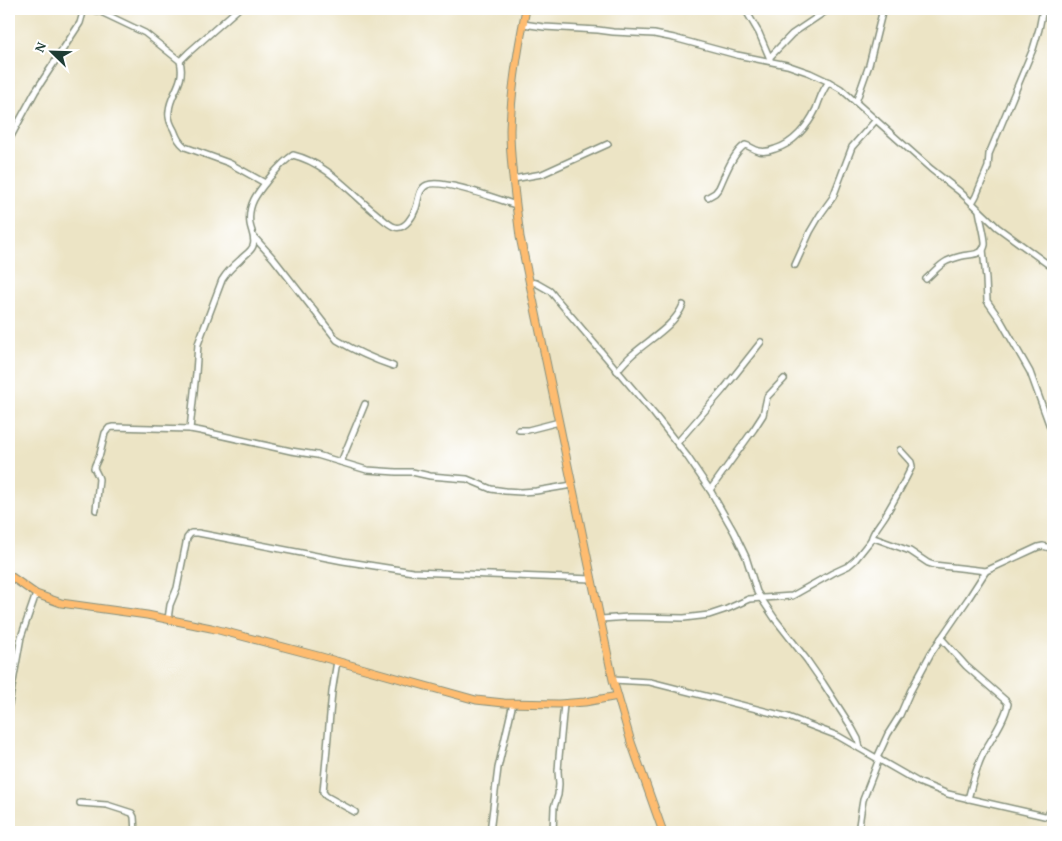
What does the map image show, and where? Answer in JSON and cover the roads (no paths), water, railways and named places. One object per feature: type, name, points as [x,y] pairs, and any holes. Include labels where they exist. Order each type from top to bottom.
[{"type":"main road","points":[[526,9],[514,81],[510,130],[513,179],[520,237],[614,680],[631,742],[663,832]]},
{"type":"main road","points":[[9,575],[36,594],[61,603],[168,619],[211,628],[476,700],[504,703],[564,704],[618,696]]},
{"type":"street","points":[[9,140],[35,92],[80,23],[84,9]]},
{"type":"street","points":[[91,9],[145,34],[180,62],[182,74],[168,113],[172,128],[179,142],[185,147],[229,163],[266,183]]},
{"type":"street","points":[[180,62],[238,9]]},
{"type":"street","points":[[745,9],[771,59]]},
{"type":"street","points":[[771,59],[792,34],[829,9]]},
{"type":"street","points":[[856,102],[883,9]]},
{"type":"street","points":[[972,203],[988,167],[988,154],[1033,49],[1044,9]]},
{"type":"street","points":[[523,24],[654,34],[737,55],[771,59],[829,82],[841,88],[931,169],[959,191],[997,227],[1053,268]]},
{"type":"street","points":[[708,197],[719,188],[743,146],[745,145],[760,152],[766,152],[783,147],[791,142],[810,120],[821,94],[829,82]]},
{"type":"street","points":[[795,265],[810,232],[833,197],[852,147],[876,120]]},
{"type":"street","points":[[513,179],[542,174],[608,144]]},
{"type":"street","points":[[190,429],[198,344],[222,280],[240,259],[251,250],[255,241],[250,225],[251,206],[254,198],[288,158],[293,155],[304,158],[325,169],[393,227],[400,228],[407,223],[416,209],[419,194],[424,187],[430,184],[453,186],[516,205]]},
{"type":"street","points":[[979,210],[985,246],[983,249],[986,301],[1030,372],[1053,435]]},
{"type":"street","points":[[253,237],[273,258],[337,340],[370,358],[393,366]]},
{"type":"street","points":[[926,279],[940,265],[959,256],[975,255],[983,249]]},
{"type":"street","points":[[529,282],[536,283],[550,291],[687,456],[710,490],[734,532],[746,557],[757,592],[807,660],[852,728],[860,748]]},
{"type":"street","points":[[617,371],[633,354],[659,333],[679,313],[683,305]]},
{"type":"street","points":[[677,443],[761,342]]},
{"type":"street","points":[[710,490],[763,415],[767,397],[784,379]]},
{"type":"street","points":[[341,462],[365,404]]},
{"type":"street","points":[[519,430],[528,430],[559,422]]},
{"type":"street","points":[[96,510],[99,479],[94,468],[100,454],[106,430],[113,427],[201,430],[291,451],[317,455],[367,470],[412,472],[430,476],[467,479],[491,489],[505,491],[536,492],[572,486]]},
{"type":"street","points":[[601,619],[638,617],[684,618],[709,615],[749,599],[792,596],[848,566],[871,540],[873,532],[891,505],[912,466],[911,462],[900,450]]},
{"type":"street","points":[[168,619],[170,605],[177,588],[187,538],[191,533],[198,532],[343,561],[413,572],[592,579]]},
{"type":"street","points":[[871,540],[874,538],[878,539],[910,551],[934,566],[986,571],[1038,547],[1043,546],[1053,549]]},
{"type":"street","points":[[858,832],[864,800],[888,734],[900,715],[920,672],[986,571]]},
{"type":"street","points":[[9,704],[21,637],[36,594]]},
{"type":"street","points":[[941,638],[966,666],[1008,704],[1000,724],[982,756],[968,799]]},
{"type":"street","points":[[337,661],[332,692],[323,792],[326,796],[356,812]]},
{"type":"street","points":[[614,680],[650,682],[788,717],[838,736],[918,782],[948,794],[1053,818]]},
{"type":"street","points":[[490,832],[498,768],[514,702]]},
{"type":"street","points":[[553,832],[554,807],[559,784],[558,771],[564,704]]},
{"type":"street","points":[[80,803],[107,806],[132,813],[135,832]]},
{"type":"street","points":[[1047,816],[1053,807]]}]
